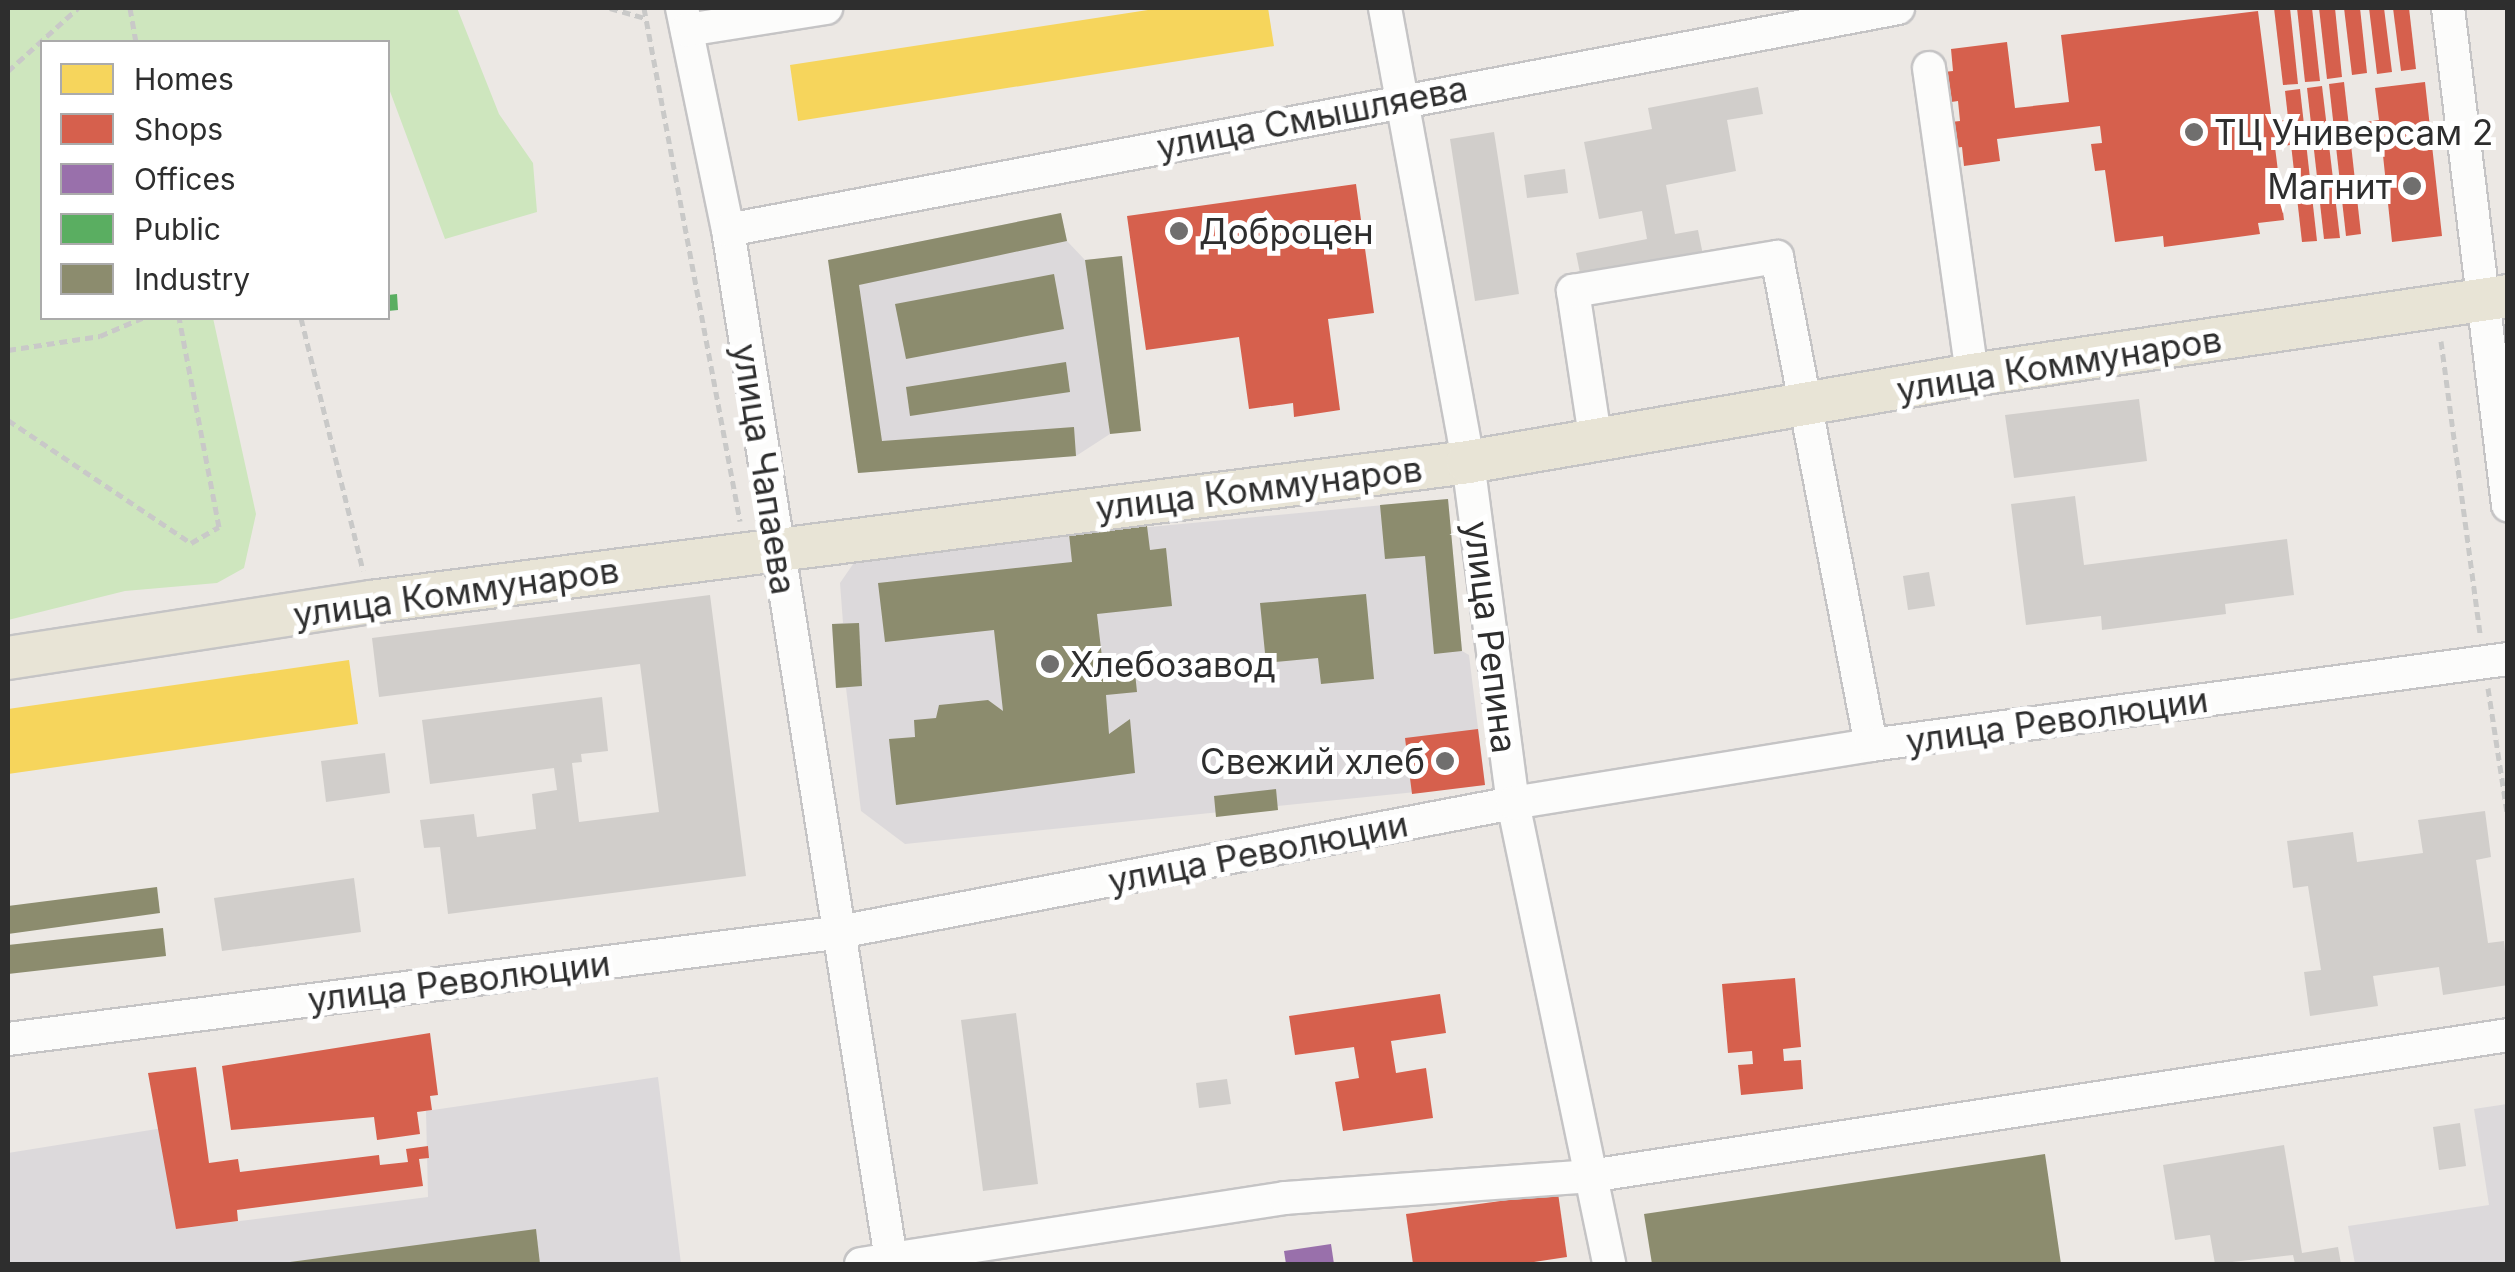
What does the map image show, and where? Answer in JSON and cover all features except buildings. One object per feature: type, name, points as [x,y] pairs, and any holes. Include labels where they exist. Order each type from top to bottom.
[{"type":"main road","name":"улица Коммунаров","points":[[8,658],[371,602],[1468,462],[1804,408],[1972,375],[2478,301]]},
{"type":"street","points":[[684,19],[826,8]]},
{"type":"street","name":"улица Репина","points":[[1384,8],[1468,462],[1512,803],[1609,1264]]},
{"type":"street","points":[[2448,8],[2478,301],[2508,504]]},
{"type":"street","name":"улица Смышляева","points":[[728,230],[1882,9]]},
{"type":"street","name":"улица Чапаева","points":[[684,19],[728,230],[762,551],[834,933],[876,1262]]},
{"type":"street","points":[[1929,68],[1972,375]]},
{"type":"street","points":[[1596,443],[1573,291],[1777,257],[1871,746]]},
{"type":"street","name":"улица Революции","points":[[8,1038],[834,933],[1512,803],[1871,746],[2496,660]]},
{"type":"street","points":[[876,1262],[1285,1198],[1590,1176],[2508,1035]]},
{"type":"path","points":[[42,40],[78,8]]},
{"type":"path","points":[[130,8],[136,40]]},
{"type":"path","points":[[610,8],[646,18],[684,19]]},
{"type":"path","points":[[644,8],[762,551]]},
{"type":"path","points":[[8,71],[40,42]]},
{"type":"path","points":[[2478,301],[2439,321],[2496,660],[2508,818]]},
{"type":"path","points":[[8,350],[100,336],[137,320]]},
{"type":"path","points":[[8,420],[191,543],[219,527],[179,320]]},
{"type":"path","points":[[301,320],[371,602]]},
{"type":"shaded area","points":[[1061,213],[1067,241],[1085,260],[1122,256],[1136,384],[1105,387],[1110,434],[1076,456],[858,473],[828,260]]},
{"type":"shaded area","name":"Хлебозавод","points":[[1448,499],[1462,651],[1469,655],[1485,785],[905,844],[861,811],[846,688],[836,688],[832,624],[843,623],[840,583],[860,554]]},
{"type":"shaded area","points":[[658,1077],[681,1264],[8,1264],[8,1153],[163,1128],[177,1229],[428,1197],[426,1111]]},
{"type":"shaded area","points":[[2507,1104],[2507,1264],[2355,1264],[2348,1226],[2489,1205],[2474,1109]]},
{"type":"green space","points":[[8,8],[457,8],[499,114],[533,163],[537,212],[445,239],[390,91],[390,40],[40,40],[40,320],[213,320],[256,514],[244,568],[217,583],[125,591],[8,620]]},
{"type":"place","name":"ТЦ Универсам 2","points":[[2194,132]]},
{"type":"place","name":"Магнит","points":[[2412,186]]},
{"type":"place","name":"Доброцен","points":[[1179,231]]},
{"type":"place","name":"Хлебозавод","points":[[1050,664]]},
{"type":"place","name":"Свежий хлеб","points":[[1445,761]]}]
